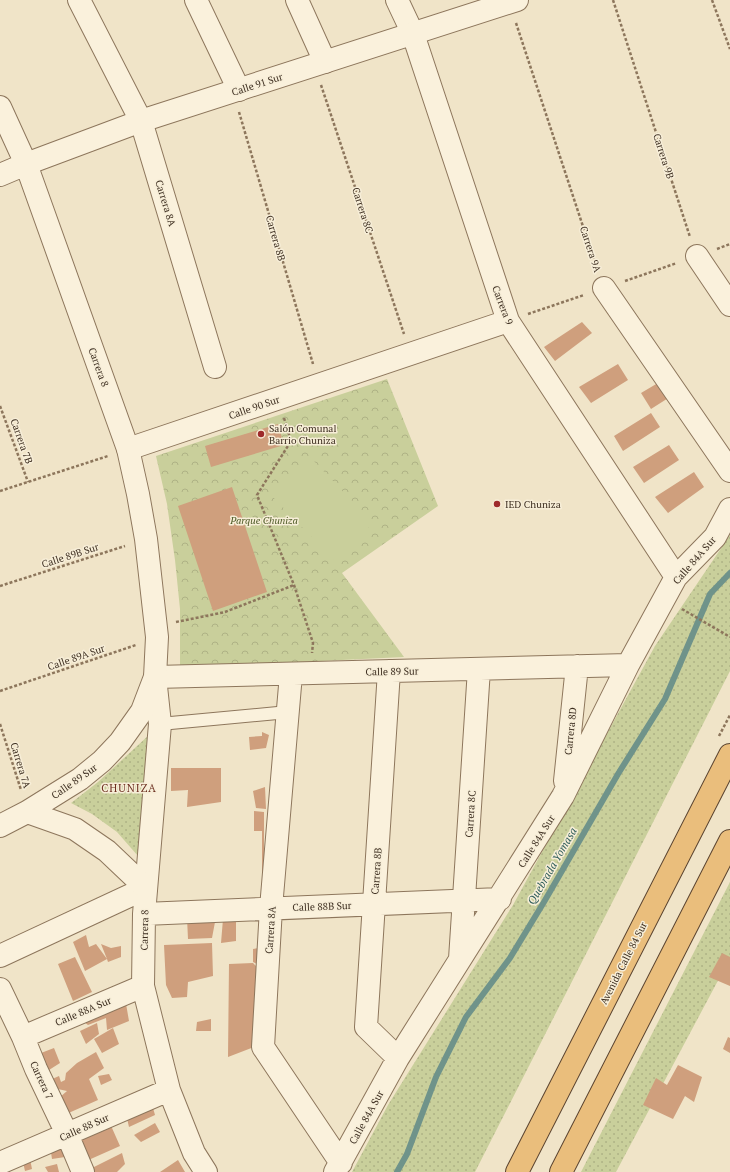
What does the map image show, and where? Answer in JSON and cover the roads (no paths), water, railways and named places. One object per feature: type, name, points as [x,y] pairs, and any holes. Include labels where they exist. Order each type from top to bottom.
[{"type":"highway","name":"Avenida Calle 84 Sur","points":[[517,1172],[730,755]]},
{"type":"highway","points":[[561,1172],[730,840]]},
{"type":"street","name":"Carrera 8A","points":[[79,0],[141,121],[215,367]]},
{"type":"street","points":[[196,0],[236,91]]},
{"type":"street","points":[[297,0],[320,64]]},
{"type":"street","name":"Carrera 9","points":[[396,0],[413,34],[508,321],[676,577]]},
{"type":"street","name":"Calle 91 Sur","points":[[0,175],[141,121],[511,1]]},
{"type":"street","name":"Carrera 8","points":[[0,107],[26,164],[128,449],[146,539],[157,631]]},
{"type":"street","points":[[697,256],[730,305]]},
{"type":"street","points":[[604,288],[730,471]]},
{"type":"street","name":"Calle 90 Sur","points":[[128,449],[508,321]]},
{"type":"street","name":"Calle 84A Sur","points":[[338,1167],[398,1058],[500,899],[563,796],[628,665],[676,577],[715,537],[730,509]]},
{"type":"street","name":"Calle 89 Sur","points":[[0,826],[27,812],[80,779],[102,761],[120,742],[142,711],[155,677],[157,631]]},
{"type":"street","name":"Calle 89 Sur","points":[[155,677],[628,665]]},
{"type":"street","name":"Carrera 8D","points":[[563,796],[577,666]]},
{"type":"street","name":"Carrera 8C","points":[[460,960],[480,669]]},
{"type":"street","name":"Carrera 8B","points":[[389,671],[366,1027],[398,1058]]},
{"type":"street","name":"Carrera 8A","points":[[301,673],[288,712],[271,908],[263,1047],[338,1167]]},
{"type":"street","name":"Carrera 8","points":[[155,677],[160,724],[144,914],[143,986],[169,1090],[194,1153],[206,1172]]},
{"type":"street","points":[[0,956],[146,888],[107,851],[75,829],[27,812]]},
{"type":"street","name":"Calle 88B Sur","points":[[144,914],[500,899]]},
{"type":"street","name":"Calle 88A Sur","points":[[23,1037],[143,986]]},
{"type":"street","name":"Carrera 7","points":[[0,989],[83,1172]]},
{"type":"street","name":"Calle 88 Sur","points":[[0,1163],[169,1090]]},
{"type":"lane","points":[[160,724],[288,712]]},
{"type":"waterway","name":"Quebrada Yomasa","points":[[397,1172],[407,1154],[436,1077],[466,1017],[510,958],[618,774],[665,699],[710,594],[730,573]]},
{"type":"place","name":"Salón Comunal Barrio Chuniza","points":[[261,434]]},
{"type":"place","name":"IED Chuniza","points":[[497,504]]},
{"type":"district","name":"CHUNIZA","points":[[129,788]]},
{"type":"park label","name":"Parque Chuniza","points":[[264,520]]}]
